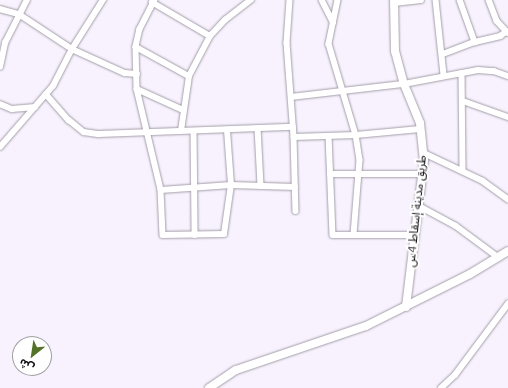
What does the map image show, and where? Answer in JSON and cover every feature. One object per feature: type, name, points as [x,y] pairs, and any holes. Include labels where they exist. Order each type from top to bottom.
[{"type":"main road","name":"طريق مدينة إسقاط 4س","points":[[394,1],[395,51],[404,84],[420,129],[424,153],[423,174],[406,306]]},
{"type":"main road","points":[[208,388],[236,370],[366,326],[508,251]]},
{"type":"street","points":[[0,67],[2,44],[27,0]]},
{"type":"street","points":[[0,147],[46,94],[103,0]]},
{"type":"street","points":[[181,131],[183,110],[190,76],[210,36],[225,20],[251,0]]},
{"type":"street","points":[[290,0],[287,43],[294,137],[296,211]]},
{"type":"street","points":[[322,0],[333,22]]},
{"type":"street","points":[[338,0],[329,44],[356,135],[359,173],[354,235]]},
{"type":"street","points":[[394,1],[421,0]]},
{"type":"street","points":[[436,0],[443,54],[444,75]]},
{"type":"street","points":[[460,0],[475,42]]},
{"type":"street","points":[[443,54],[475,42],[500,36],[507,32],[497,21],[489,0]]},
{"type":"street","points":[[210,36],[154,1],[140,29],[136,47],[137,89],[161,190],[163,235],[224,234],[231,185],[227,130]]},
{"type":"street","points":[[0,9],[19,14],[72,49],[125,73],[137,74]]},
{"type":"street","points":[[136,47],[190,76]]},
{"type":"street","points":[[291,97],[404,84],[444,75],[486,70],[508,76]]},
{"type":"street","points":[[462,73],[463,171]]},
{"type":"street","points":[[137,89],[183,110]]},
{"type":"street","points":[[46,94],[69,120],[84,132],[99,134],[293,127]]},
{"type":"street","points":[[463,101],[508,117]]},
{"type":"street","points":[[0,104],[12,109],[35,107]]},
{"type":"street","points":[[258,128],[261,186]]},
{"type":"street","points":[[294,137],[356,135],[420,129]]},
{"type":"street","points":[[194,131],[195,235]]},
{"type":"street","points":[[329,136],[333,235],[414,235]]},
{"type":"street","points":[[424,153],[483,181],[508,199]]},
{"type":"street","points":[[330,174],[423,174]]},
{"type":"street","points":[[161,190],[231,185],[295,187]]},
{"type":"street","points":[[419,206],[456,226],[498,257]]},
{"type":"street","points":[[441,388],[455,375],[508,304]]}]
